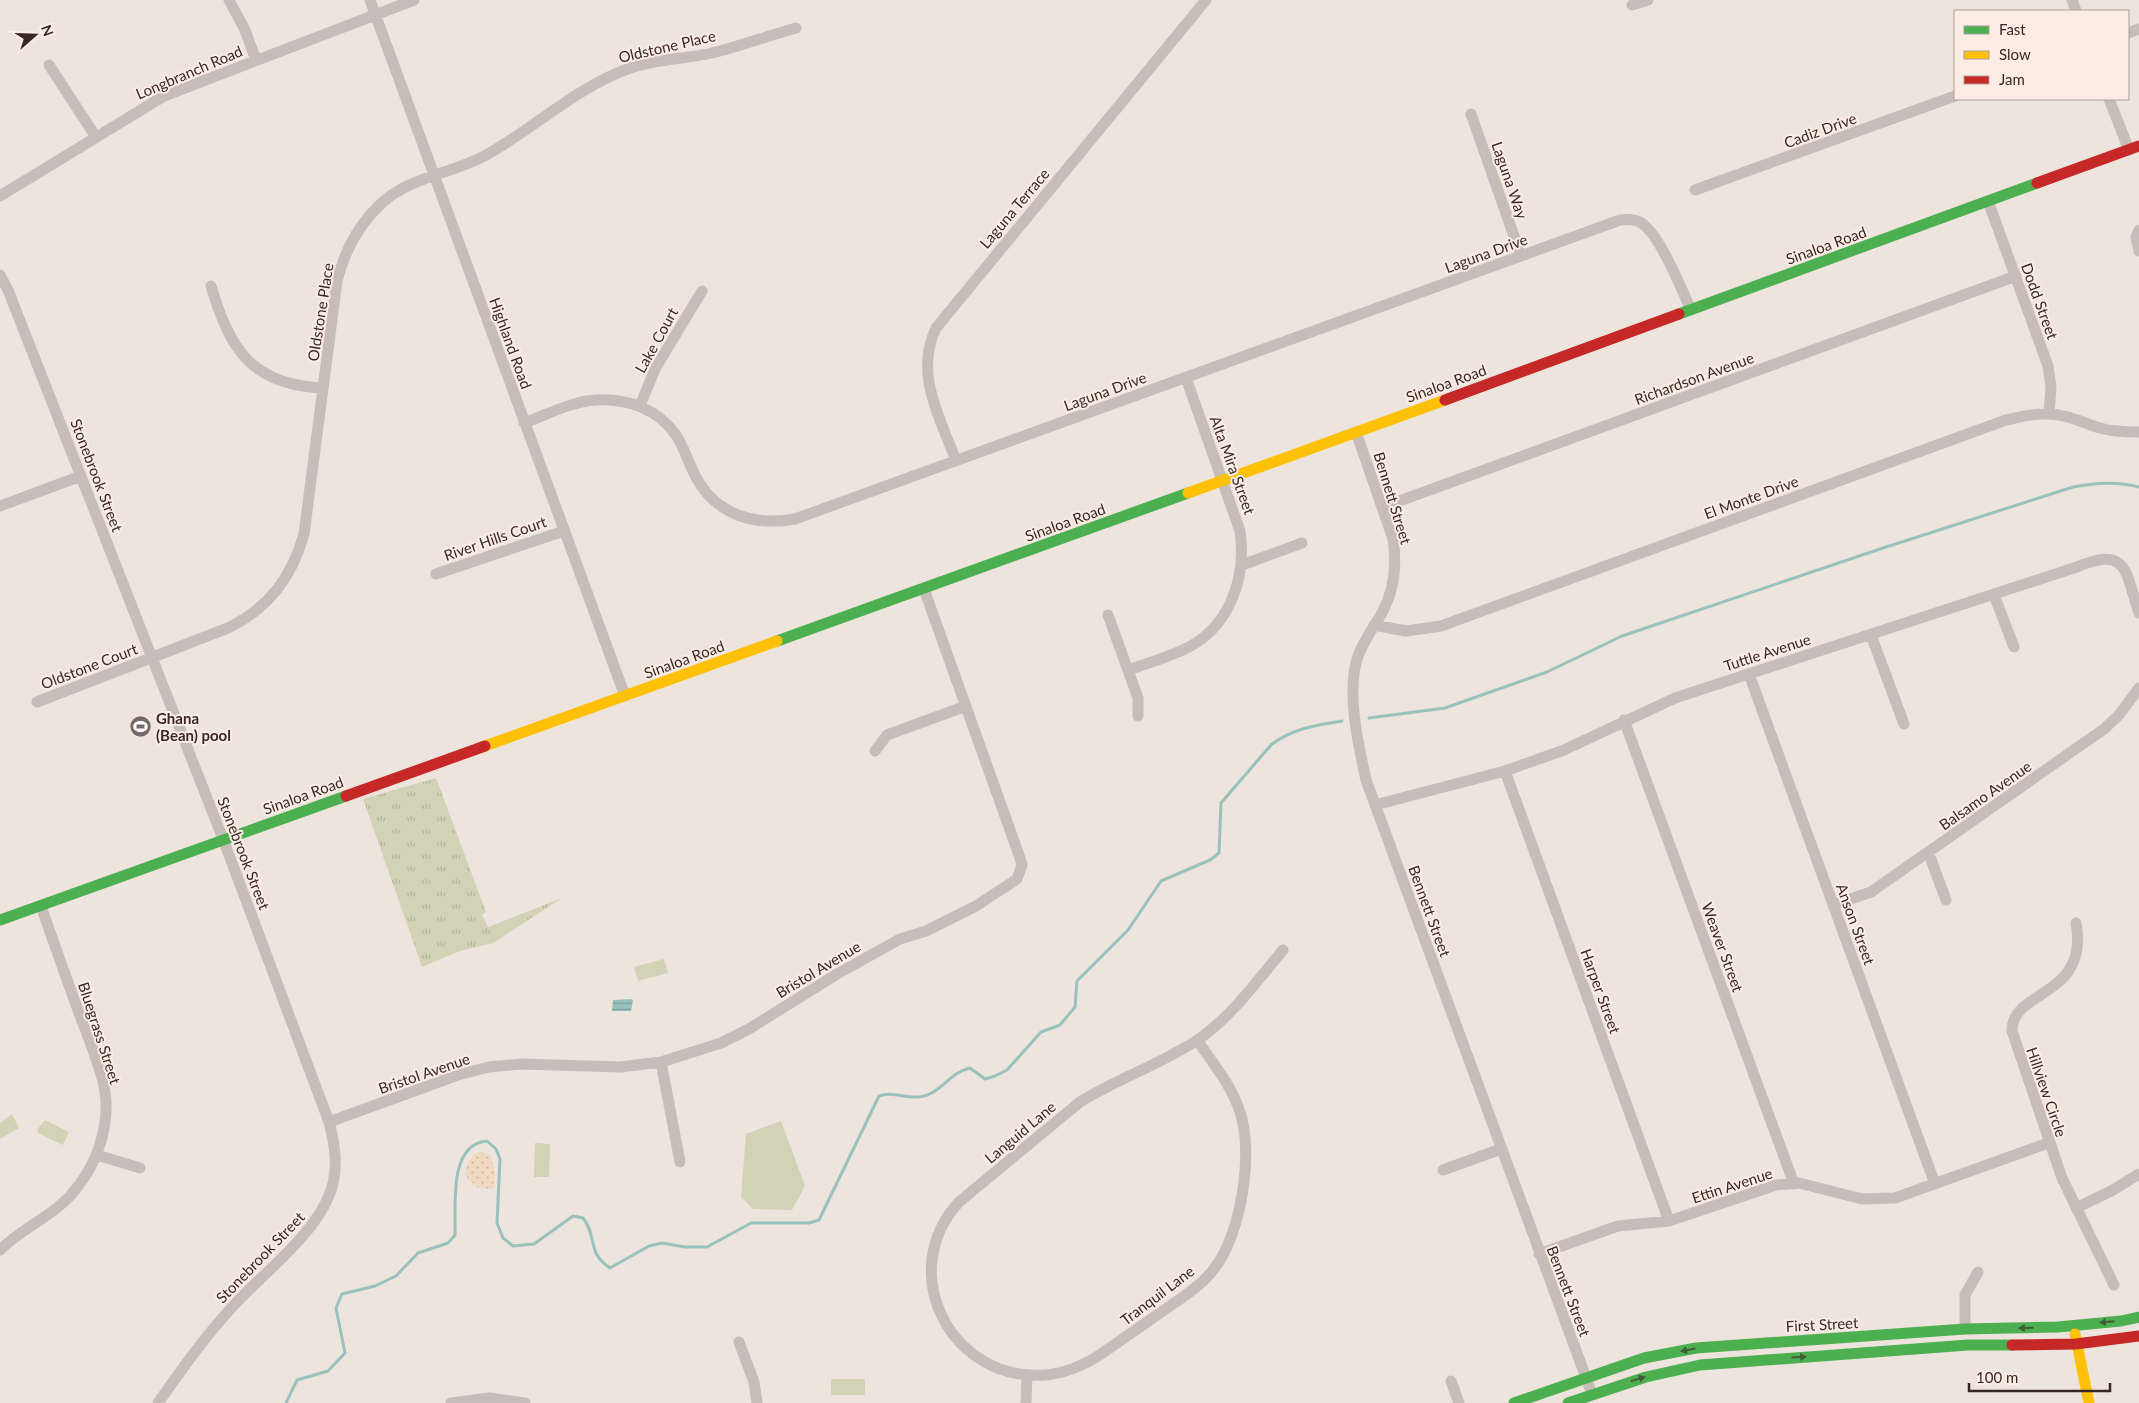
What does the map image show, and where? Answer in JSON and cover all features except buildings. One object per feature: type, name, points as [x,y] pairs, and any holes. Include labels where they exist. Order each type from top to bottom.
[{"type":"street","points":[[229,0],[245,30],[256,60]]},
{"type":"street","name":"Highland Road","points":[[370,0],[625,696]]},
{"type":"street","name":"Longbranch Road","points":[[0,196],[164,96],[414,0]]},
{"type":"street","name":"Laguna Terrace","points":[[956,461],[927,377],[927,351],[936,328],[1206,0]]},
{"type":"street","points":[[1632,6],[1648,0]]},
{"type":"street","name":"Oldstone Place","points":[[152,657],[243,621],[268,602],[286,579],[298,557],[304,534],[337,281],[350,243],[365,219],[386,199],[409,185],[462,167],[487,155],[582,91],[614,74],[652,62],[711,53],[796,28]]},
{"type":"street","points":[[48,65],[96,137]]},
{"type":"street","name":"Cadiz Drive","points":[[1695,190],[1954,96]]},
{"type":"street","points":[[2110,100],[2134,148]]},
{"type":"street","name":"Laguna Way","points":[[1471,114],[1521,256]]},
{"type":"street","name":"Sinaloa Road","points":[[0,920],[1223,481],[2134,148]]},
{"type":"street","name":"Dodd Street","points":[[1988,201],[2048,366],[2051,387],[2049,414]]},
{"type":"street","name":"Laguna Drive","points":[[524,423],[594,400],[616,400],[640,406],[659,418],[675,433],[696,478],[710,497],[731,512],[754,521],[774,522],[795,519],[1620,220],[1635,220],[1647,228],[1663,253],[1691,310]]},
{"type":"street","points":[[2139,230],[2136,237],[2139,251]]},
{"type":"street","name":"Stonebrook Street","points":[[0,275],[223,839],[329,1122],[334,1145],[335,1170],[331,1191],[321,1213],[307,1232],[233,1306],[192,1355],[158,1403]]},
{"type":"street","name":"Richardson Avenue","points":[[1383,507],[2016,276]]},
{"type":"street","points":[[211,286],[226,331],[250,363],[284,383],[303,387],[323,388]]},
{"type":"street","name":"Lake Court","points":[[640,406],[655,369],[702,291]]},
{"type":"street","name":"Alta Mira Street","points":[[1128,670],[1183,650],[1209,632],[1232,601],[1242,565],[1240,531],[1186,378]]},
{"type":"street","name":"El Monte Drive","points":[[1374,625],[1406,631],[1441,626],[2006,420],[2028,415],[2049,414],[2069,417],[2100,428],[2120,432],[2139,432]]},
{"type":"street","name":"Bennett Street","points":[[1356,432],[1393,539],[1395,568],[1389,597],[1358,656],[1353,691],[1361,758],[1375,805],[1592,1394]]},
{"type":"street","points":[[0,506],[81,476]]},
{"type":"street","name":"River Hills Court","points":[[436,574],[564,531]]},
{"type":"street","points":[[1242,565],[1302,543]]},
{"type":"street","name":"Tuttle Avenue","points":[[1375,805],[1505,771],[1564,750],[1624,720],[1675,698],[1994,595],[2097,559],[2106,558],[2122,566],[2127,573],[2139,613]]},
{"type":"street","name":"Bristol Avenue","points":[[329,1122],[458,1075],[489,1067],[522,1064],[620,1067],[661,1062],[721,1043],[749,1029],[853,965],[900,939],[952,920],[1017,879],[1021,872],[1020,858],[924,589]]},
{"type":"street","points":[[1994,595],[2014,647]]},
{"type":"street","points":[[1108,615],[1138,698],[1138,716]]},
{"type":"street","points":[[1871,635],[1904,724]]},
{"type":"street","name":"Oldstone Court","points":[[38,702],[152,657]]},
{"type":"street","name":"Anson Street","points":[[1749,674],[1935,1184]]},
{"type":"street","name":"Balsamo Avenue","points":[[1833,906],[1871,892],[1929,854],[2104,729],[2119,714],[2139,688]]},
{"type":"street","points":[[875,751],[887,735],[966,706]]},
{"type":"street","name":"Weaver Street","points":[[1624,720],[1794,1184]]},
{"type":"street","name":"Harper Street","points":[[1505,771],[1669,1221]]},
{"type":"street","points":[[1929,854],[1946,900]]},
{"type":"street","name":"Bluegrass Street","points":[[0,1250],[13,1238],[52,1212],[69,1198],[85,1177],[97,1155],[106,1117],[102,1078],[41,906]]},
{"type":"street","name":"Hillview Circle","points":[[2076,923],[2078,949],[2069,971],[2056,986],[2019,1010],[2012,1024],[2018,1053],[2048,1143],[2076,1208],[2114,1285]]},
{"type":"street","name":"Languid Lane","points":[[1027,1375],[1003,1370],[980,1359],[961,1343],[945,1322],[935,1299],[930,1273],[932,1250],[940,1228],[959,1202],[1080,1102],[1197,1040],[1234,1009],[1283,950]]},
{"type":"street","name":"Tranquil Lane","points":[[1027,1375],[1063,1372],[1095,1358],[1195,1288],[1214,1269],[1227,1248],[1240,1210],[1245,1152],[1244,1130],[1233,1094],[1197,1040]]},
{"type":"street","points":[[661,1062],[680,1162]]},
{"type":"street","name":"Ettin Avenue","points":[[1539,1254],[1618,1226],[1669,1221],[1760,1189],[1794,1184],[1819,1187],[1862,1199],[1895,1198],[2048,1143]]},
{"type":"street","points":[[1443,1170],[1501,1149]]},
{"type":"street","points":[[97,1155],[140,1168]]},
{"type":"street","points":[[2076,1208],[2113,1190],[2139,1174]]},
{"type":"street","points":[[1965,1329],[1965,1295],[1978,1272]]},
{"type":"street","name":"First Street","points":[[1514,1403],[1644,1358],[1696,1348],[1965,1329],[2075,1325],[2121,1321],[2139,1317]]},
{"type":"street","points":[[2075,1325],[2076,1344],[2089,1403]]},
{"type":"street","name":"First Street","points":[[1568,1403],[1646,1376],[1700,1365],[1968,1345],[2076,1344],[2139,1336]]},
{"type":"street","points":[[739,1342],[754,1382],[757,1403]]},
{"type":"street","points":[[1026,1403],[1027,1375]]},
{"type":"street","points":[[1451,1381],[1459,1403]]},
{"type":"street","points":[[451,1403],[489,1398],[525,1403]]},
{"type":"green space","points":[[436,778],[486,912],[482,915],[488,927],[562,898],[493,943],[460,951],[422,967],[363,799]]},
{"type":"green space","points":[[664,959],[668,973],[638,981],[634,967]]},
{"type":"green space","points":[[12,1114],[19,1128],[0,1139],[0,1123]]},
{"type":"green space","points":[[45,1120],[69,1132],[63,1145],[38,1133],[37,1130]]},
{"type":"green space","points":[[781,1121],[805,1186],[792,1210],[753,1209],[741,1197],[746,1134]]},
{"type":"green space","points":[[535,1143],[550,1144],[549,1177],[534,1177]]},
{"type":"green space","points":[[831,1379],[865,1379],[865,1395],[831,1395]]},
{"type":"sand","points":[[480,1152],[489,1154],[493,1163],[495,1175],[493,1189],[478,1188],[467,1178],[468,1162]]},
{"type":"water","points":[[613,1000],[633,1000],[631,1011],[612,1011]]},
{"type":"waterway","points":[[1369,718],[1445,708],[1547,672],[1622,636],[1883,548],[2073,487],[2106,483],[2139,487]]},
{"type":"waterway","points":[[286,1403],[297,1380],[328,1371],[345,1353],[336,1308],[342,1294],[375,1286],[396,1276],[418,1253],[448,1243],[455,1235],[457,1178],[460,1164],[466,1153],[474,1145],[487,1141],[496,1149],[500,1159],[497,1223],[503,1238],[513,1246],[534,1244],[573,1216],[583,1218],[598,1256],[610,1268],[649,1246],[662,1243],[685,1247],[707,1247],[751,1223],[809,1223],[819,1220],[879,1096],[888,1094],[912,1097],[925,1096],[938,1089],[956,1074],[970,1068],[985,1079],[1007,1070],[1041,1032],[1060,1025],[1075,1007],[1077,981],[1128,930],[1161,881],[1210,860],[1219,853],[1221,803],[1271,745],[1295,731],[1342,721]]},
{"type":"traffic: fast","points":[[1679,314],[2037,183]]},
{"type":"traffic: fast","points":[[777,641],[1188,493]]},
{"type":"traffic: fast","points":[[0,920],[346,796]]},
{"type":"traffic: fast","points":[[1514,1403],[1644,1358],[1696,1348],[1965,1329],[2058,1327],[2121,1321],[2139,1317]]},
{"type":"traffic: fast","points":[[1568,1403],[1646,1377],[1700,1365],[1968,1345],[2012,1345]]},
{"type":"traffic: slow","points":[[1188,493],[1445,400]]},
{"type":"traffic: slow","points":[[485,746],[777,641]]},
{"type":"traffic: slow","points":[[2075,1334],[2089,1403]]},
{"type":"traffic: jam","points":[[2037,183],[2139,146]]},
{"type":"traffic: jam","points":[[1445,400],[1679,314]]},
{"type":"traffic: jam","points":[[346,796],[485,746]]},
{"type":"traffic: jam","points":[[2012,1345],[2076,1344],[2139,1336]]},
{"type":"place","name":"Ghana (Bean) pool","points":[[140,727]]}]
